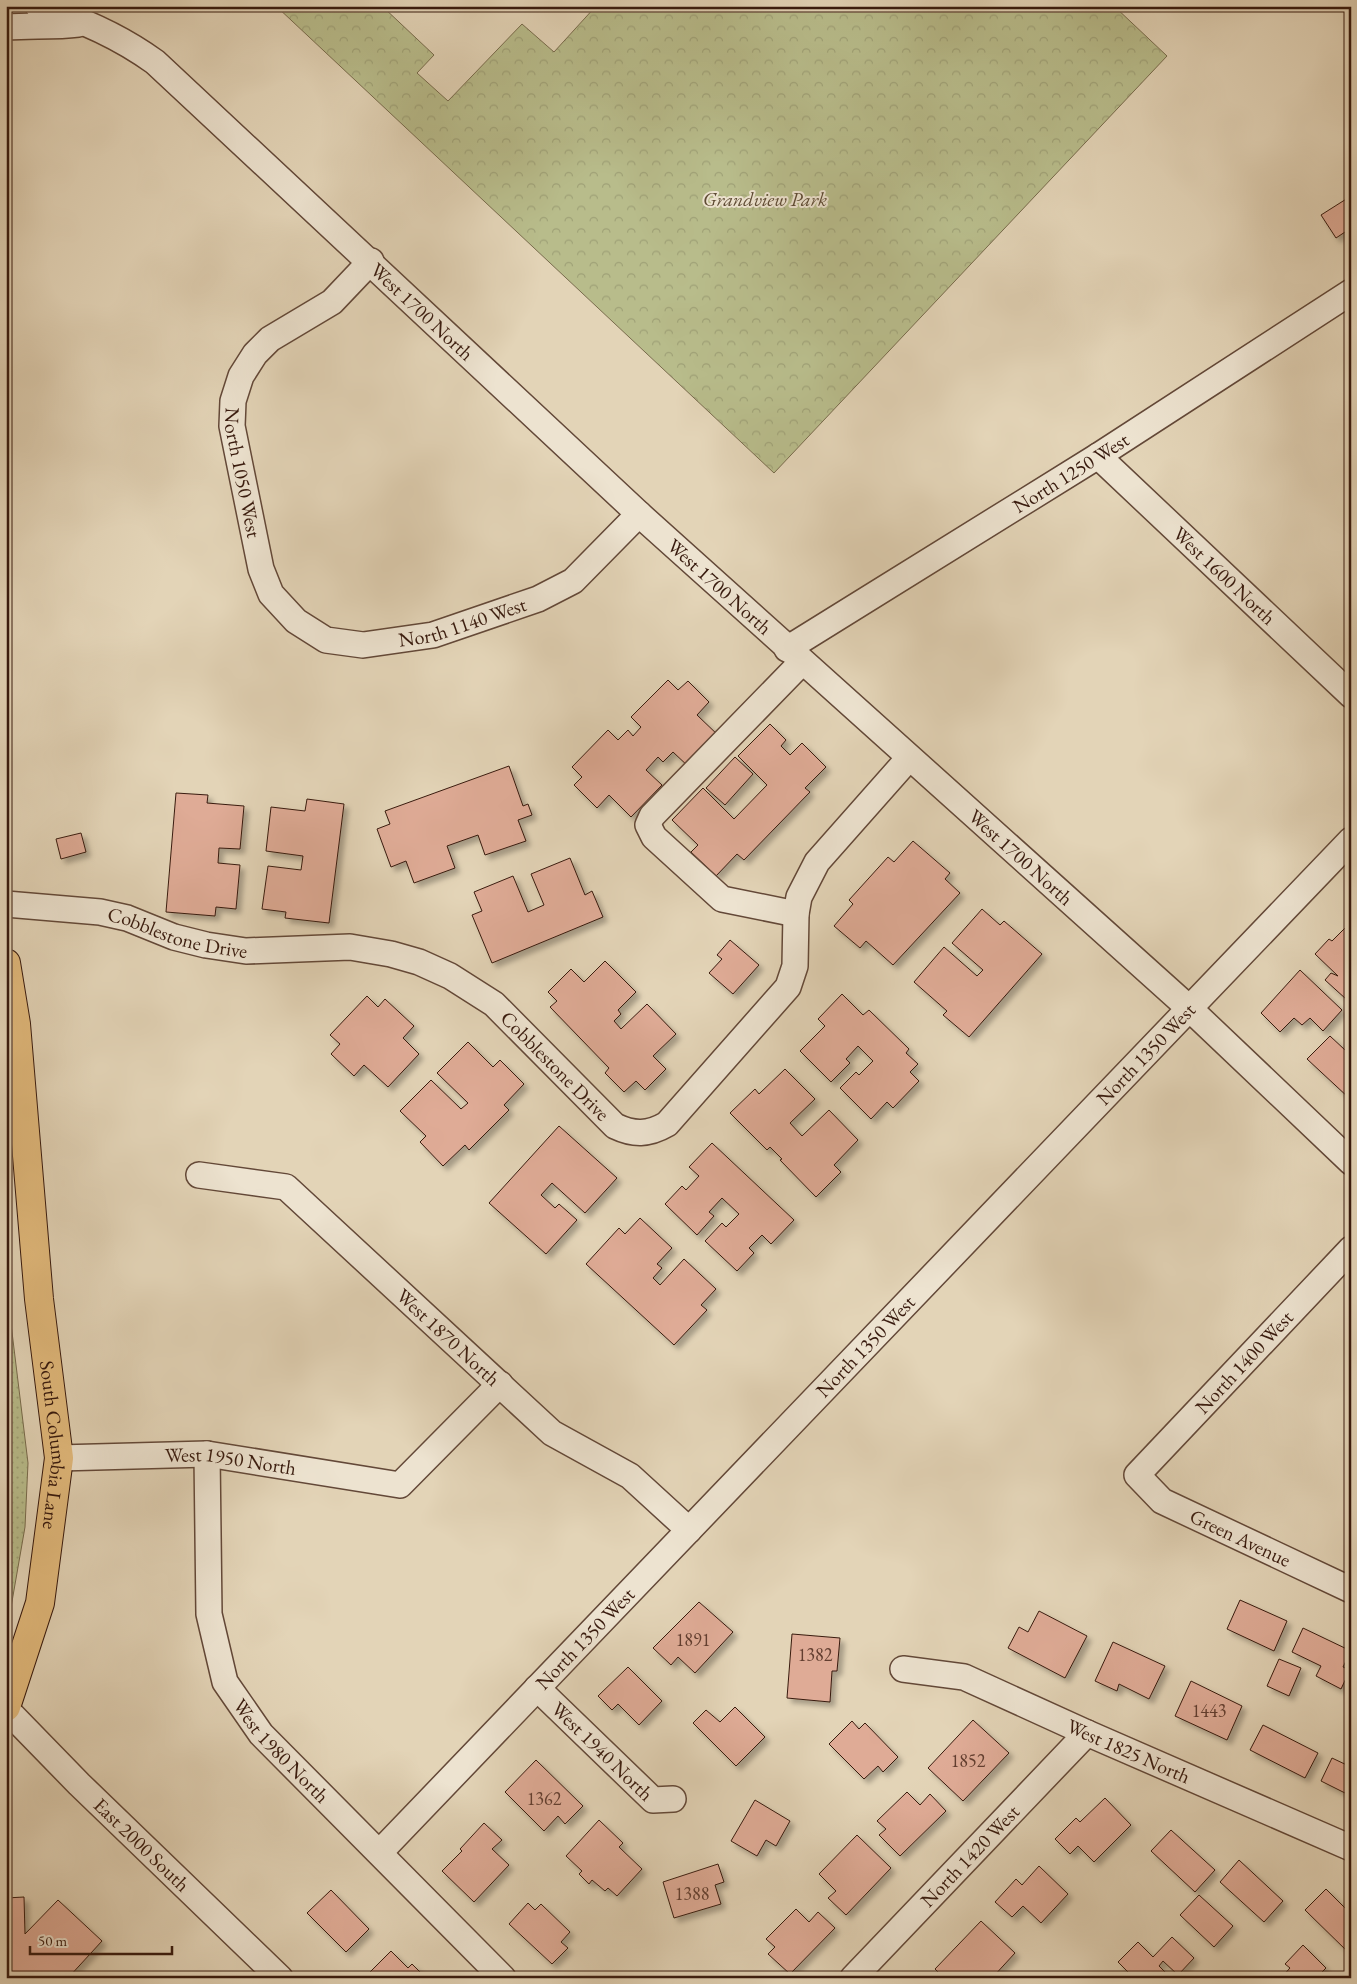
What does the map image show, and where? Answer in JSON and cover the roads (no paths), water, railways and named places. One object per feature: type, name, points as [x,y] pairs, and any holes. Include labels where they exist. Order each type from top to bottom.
[{"type":"main road","name":"South Columbia Lane","points":[[6,963],[16,1024],[39,1299],[59,1458],[40,1603],[6,1708]]},
{"type":"street","name":"West 1700 North","points":[[38,6],[126,41],[155,62],[371,261],[639,514],[1190,1009],[1351,1162]]},
{"type":"street","points":[[6,27],[24,25],[54,27],[83,23]]},
{"type":"street","name":"North 1050 West","points":[[271,594],[261,569],[234,436],[233,401],[241,376],[260,349],[270,339],[332,302],[371,261]]},
{"type":"street","name":"North 1250 West","points":[[796,914],[746,906],[722,899],[654,837],[648,826],[652,816],[795,656],[1351,292]]},
{"type":"street","name":"West 1600 North","points":[[1098,456],[1351,696]]},
{"type":"street","name":"North 1140 West","points":[[271,594],[296,620],[326,640],[362,645],[433,635],[538,599],[573,581],[639,514]]},
{"type":"street","name":"Cobblestone Drive","points":[[6,904],[100,912],[127,918],[174,937],[222,948],[246,951],[284,951],[350,947],[391,954],[418,962],[450,976],[494,1004],[615,1126],[630,1133],[648,1133],[667,1124],[784,994],[795,966],[796,914],[806,880],[817,862],[909,758]]},
{"type":"street","name":"North 1350 West","points":[[380,1852],[1351,840]]},
{"type":"street","name":"West 1870 North","points":[[199,1175],[286,1187],[552,1433],[630,1476],[689,1530]]},
{"type":"street","name":"North 1400 West","points":[[1137,1475],[1351,1249]]},
{"type":"street","name":"West 1950 North","points":[[59,1458],[207,1454],[400,1485],[500,1384]]},
{"type":"street","name":"West 1980 North","points":[[207,1454],[209,1614],[225,1682],[261,1734],[503,1978]]},
{"type":"street","name":"Green Avenue","points":[[1137,1475],[1162,1502],[1351,1590]]},
{"type":"street","name":"West 1825 North","points":[[903,1669],[964,1677],[1087,1733],[1351,1848]]},
{"type":"street","name":"West 1940 North","points":[[537,1688],[652,1800],[673,1799]]},
{"type":"street","name":"East 2000 South","points":[[6,1708],[79,1784],[280,1978]]},
{"type":"street","name":"North 1420 West","points":[[853,1978],[1087,1733]]},
{"type":"park label","name":"Grandview Park","points":[[765,199]]}]
